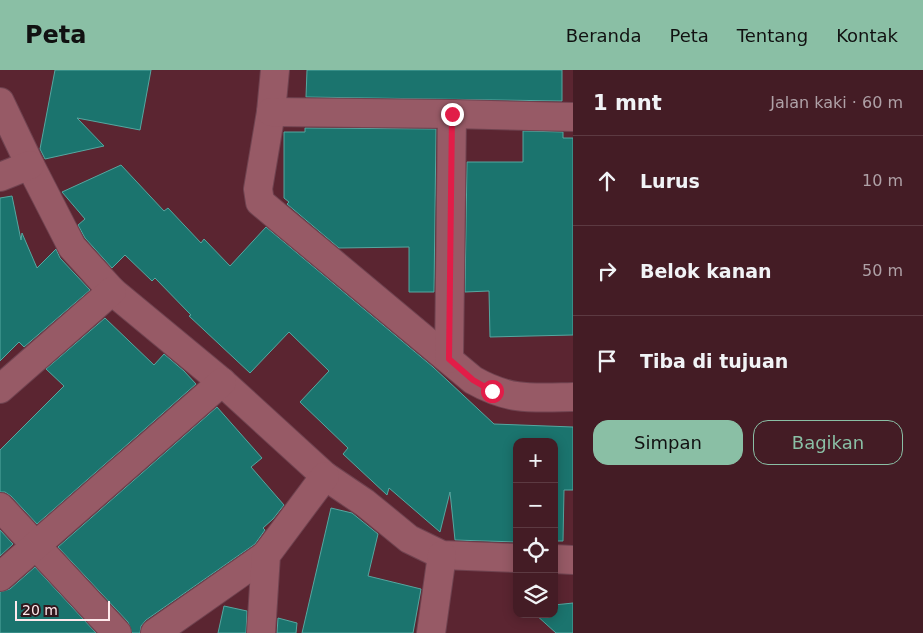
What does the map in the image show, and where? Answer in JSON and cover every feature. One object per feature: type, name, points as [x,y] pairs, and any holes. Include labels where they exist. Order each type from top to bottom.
[{"type":"street","points":[[275,70],[271,112],[258,189],[260,202],[473,380],[492,391],[516,397],[573,397]]},
{"type":"street","points":[[0,102],[72,247],[112,291],[222,382],[325,476],[365,503],[409,539],[442,555],[513,558]]},
{"type":"street","points":[[271,112],[573,117]]},
{"type":"street","points":[[449,359],[452,114]]},
{"type":"street","points":[[0,177],[30,165]]},
{"type":"street","points":[[0,389],[112,291]]},
{"type":"street","points":[[0,577],[222,382]]},
{"type":"street","points":[[155,633],[266,555],[325,476]]},
{"type":"street","points":[[0,506],[117,633]]},
{"type":"street","points":[[261,633],[266,555]]},
{"type":"street","points":[[431,633],[442,555]]},
{"type":"street","points":[[558,559],[573,560]]},
{"type":"building","points":[[55,70],[151,70],[140,130],[77,118],[104,146],[45,159],[40,149]]},
{"type":"building","points":[[307,70],[562,70],[562,101],[306,97]]},
{"type":"building","points":[[305,128],[436,129],[434,292],[409,292],[409,247],[339,248],[287,204],[289,202],[284,198],[284,132],[305,132]]},
{"type":"building","points":[[523,131],[563,132],[563,138],[573,138],[573,335],[490,337],[489,291],[465,292],[467,162],[523,162]]},
{"type":"building","points":[[121,165],[164,211],[168,208],[201,243],[204,239],[230,266],[266,227],[433,367],[494,424],[573,427],[573,490],[564,490],[563,541],[558,541],[558,438],[513,438],[513,542],[455,540],[450,492],[440,532],[389,488],[387,495],[343,454],[348,448],[300,402],[329,371],[289,332],[250,373],[189,316],[191,315],[155,278],[152,281],[125,255],[112,268],[85,238],[78,225],[85,219],[62,192]]},
{"type":"building","points":[[12,196],[21,240],[22,233],[37,268],[56,249],[60,258],[90,290],[24,347],[19,342],[0,361],[0,198]]},
{"type":"building","points":[[105,318],[154,365],[164,354],[196,384],[37,524],[11,496],[5,492],[0,492],[0,450],[64,386],[46,369]]},
{"type":"building","points":[[217,407],[262,458],[251,467],[284,505],[263,528],[265,530],[255,544],[146,620],[141,626],[140,633],[132,633],[128,622],[58,547]]},
{"type":"building","points":[[331,508],[352,513],[378,534],[368,576],[421,589],[413,633],[302,633]]},
{"type":"building","points":[[0,530],[13,544],[0,556]]},
{"type":"building","points":[[35,567],[96,633],[0,633],[0,592],[10,589]]},
{"type":"building","points":[[573,603],[573,633],[556,633],[539,618],[558,618],[558,605]]},
{"type":"building","points":[[224,606],[247,611],[246,633],[218,633]]},
{"type":"building","points":[[278,618],[297,623],[296,633],[277,633]]},
{"type":"route","points":[[452,114],[449,359],[473,380],[492,391]]}]
